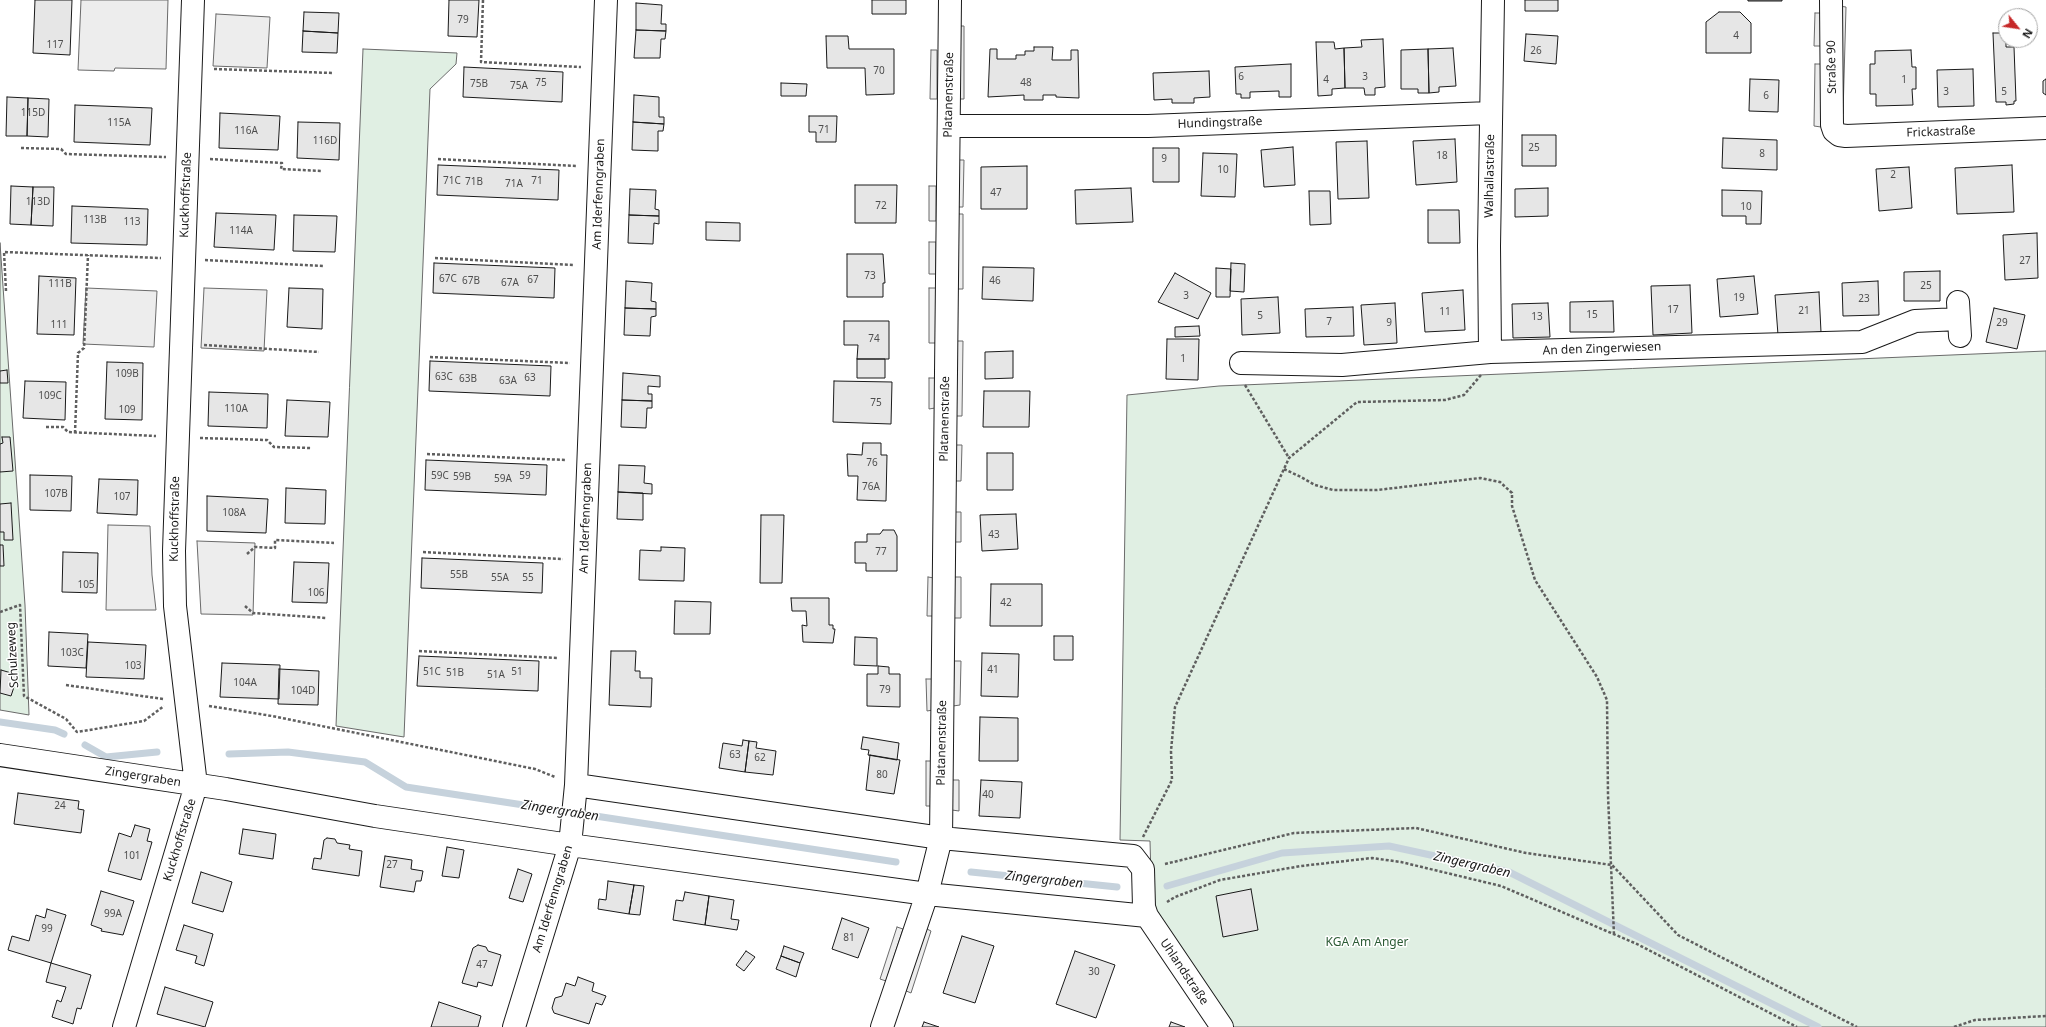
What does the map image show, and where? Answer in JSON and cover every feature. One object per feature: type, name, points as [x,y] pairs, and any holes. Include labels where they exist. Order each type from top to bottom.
[{"type":"street","name":"Kuckhoffstraße","points":[[124,1027],[196,785],[179,701],[174,551],[193,0]]},
{"type":"street","name":"Am Iderfenngraben","points":[[514,1027],[570,845],[575,793],[606,0]]},
{"type":"street","name":"Platanenstraße","points":[[941,838],[950,0]]},
{"type":"street","name":"Walhallastraße","points":[[1490,352],[1490,113],[1493,0]]},
{"type":"street","name":"Straße 90","points":[[1831,0],[1832,125],[1836,133]]},
{"type":"street","name":"Hundingstraße","points":[[948,126],[1140,126],[1490,113]]},
{"type":"street","name":"Frickastraße","points":[[1836,133],[1846,136],[2046,128]]},
{"type":"street","name":"An den Zingerwiesen","points":[[1241,363],[1342,365],[1490,352],[1862,342],[1915,321],[1959,319]]},
{"type":"street","name":"Zingergraben","points":[[0,755],[196,785],[375,816],[570,845],[927,894],[1145,912]]},
{"type":"street","points":[[575,793],[1138,863],[1145,912]]},
{"type":"street","points":[[882,1027],[927,894],[941,838]]},
{"type":"street","name":"Uhlandstraße","points":[[1145,912],[1222,1027]]},
{"type":"path","points":[[483,0],[481,62],[589,68]]},
{"type":"path","points":[[208,69],[333,73]]},
{"type":"path","points":[[21,148],[61,149],[66,154],[168,157]]},
{"type":"path","points":[[204,159],[282,163],[281,169],[321,171]]},
{"type":"path","points":[[438,159],[584,166]]},
{"type":"path","points":[[6,291],[4,252],[164,258]]},
{"type":"path","points":[[75,433],[78,353],[84,348],[88,255]]},
{"type":"path","points":[[435,258],[580,265]]},
{"type":"path","points":[[199,260],[323,266]]},
{"type":"path","points":[[202,345],[319,352]]},
{"type":"path","points":[[1138,863],[1172,780],[1171,751],[1175,707],[1289,458],[1357,402],[1445,400],[1464,395],[1479,379],[1490,352]]},
{"type":"path","points":[[430,357],[576,363]]},
{"type":"path","points":[[1241,363],[1245,384],[1289,458]]},
{"type":"path","points":[[46,427],[63,427],[68,432],[75,433],[158,436]]},
{"type":"path","points":[[192,438],[267,440],[274,447],[311,448]]},
{"type":"path","points":[[427,454],[572,461]]},
{"type":"path","points":[[1284,469],[1301,476],[1314,485],[1333,490],[1377,490],[1480,478],[1500,482],[1512,493],[1512,506],[1535,580],[1597,677],[1607,700],[1614,935]]},
{"type":"path","points":[[247,554],[255,547],[275,548],[275,540],[334,543]]},
{"type":"path","points":[[423,552],[568,560]]},
{"type":"path","name":"Schulzeweg","points":[[0,612],[20,605],[24,696],[66,719],[77,732],[144,721],[165,704]]},
{"type":"path","points":[[246,606],[253,613],[327,618]]},
{"type":"path","points":[[419,651],[564,658]]},
{"type":"path","points":[[66,685],[272,716],[535,769],[575,793]]},
{"type":"path","points":[[1138,863],[1294,833],[1416,828],[1526,853],[1612,865],[1678,935],[1857,1027]]},
{"type":"path","points":[[1145,912],[1175,897],[1220,880],[1300,866],[1372,858],[1401,862],[1502,886],[1636,944],[1797,1027]]},
{"type":"path","points":[[1954,1027],[1975,1020],[2046,1016]]},
{"type":"green space","points":[[363,49],[457,53],[456,64],[430,89],[404,737],[336,726]]},
{"type":"green space","points":[[0,243],[25,605],[29,715],[0,710]]},
{"type":"green space","name":"KGA Am Anger","points":[[2046,351],[2046,1027],[1230,1027],[1152,915],[1150,841],[1120,840],[1127,395],[1219,386]]},
{"type":"shaded area","points":[[81,0],[168,0],[166,69],[115,68],[114,71],[78,70]]},
{"type":"shaded area","points":[[1839,6],[1846,7],[1843,114],[1837,115]]},
{"type":"shaded area","points":[[1815,13],[1822,13],[1821,46],[1814,46]]},
{"type":"shaded area","points":[[216,14],[270,17],[267,68],[213,66]]},
{"type":"shaded area","points":[[957,26],[964,26],[964,99],[957,99]]},
{"type":"shaded area","points":[[931,50],[937,50],[937,99],[930,99]]},
{"type":"shaded area","points":[[1815,64],[1821,64],[1821,127],[1814,126]]},
{"type":"shaded area","points":[[957,160],[964,160],[963,207],[956,207]]},
{"type":"shaded area","points":[[929,186],[936,186],[936,221],[929,221]]},
{"type":"shaded area","points":[[956,214],[963,214],[963,289],[956,289]]},
{"type":"shaded area","points":[[929,242],[936,242],[936,274],[929,274]]},
{"type":"shaded area","points":[[86,288],[157,291],[154,347],[83,344]]},
{"type":"shaded area","points":[[204,288],[267,290],[264,351],[201,348]]},
{"type":"shaded area","points":[[929,288],[936,288],[936,343],[929,343]]},
{"type":"shaded area","points":[[956,341],[963,341],[962,416],[955,416]]},
{"type":"shaded area","points":[[929,378],[935,378],[935,408],[929,409]]},
{"type":"shaded area","points":[[955,445],[962,445],[961,481],[955,481]]},
{"type":"shaded area","points":[[954,512],[961,512],[961,542],[954,542]]},
{"type":"shaded area","points":[[108,525],[150,526],[152,575],[156,610],[106,610]]},
{"type":"shaded area","points":[[197,541],[255,543],[253,615],[201,614]]},
{"type":"shaded area","points":[[928,577],[934,578],[934,616],[927,616]]},
{"type":"shaded area","points":[[954,577],[961,577],[961,618],[954,618]]},
{"type":"shaded area","points":[[954,661],[961,661],[960,705],[953,706]]},
{"type":"shaded area","points":[[926,679],[934,679],[933,710],[927,711]]},
{"type":"shaded area","points":[[926,761],[933,761],[933,806],[926,806]]},
{"type":"shaded area","points":[[952,780],[959,780],[959,811],[952,810]]},
{"type":"shaded area","points":[[897,927],[903,929],[886,981],[880,979]]},
{"type":"shaded area","points":[[925,928],[931,931],[911,993],[904,990]]},
{"type":"building","points":[[35,0],[72,0],[70,55],[33,53]]},
{"type":"building","points":[[449,0],[479,0],[477,37],[448,36]]},
{"type":"building","points":[[872,0],[906,0],[906,14],[872,14]]},
{"type":"building","points":[[1525,0],[1558,0],[1558,11],[1525,11]]},
{"type":"building","points":[[1782,0],[1782,1],[1748,1]]},
{"type":"building","points":[[636,3],[662,5],[661,24],[666,24],[666,31],[636,30]]},
{"type":"building","points":[[304,12],[339,13],[338,33],[303,31]]},
{"type":"building","points":[[1719,12],[1740,12],[1751,23],[1751,53],[1706,53],[1706,22]]},
{"type":"building","points":[[636,30],[666,31],[665,39],[661,39],[660,58],[634,58]]},
{"type":"building","points":[[303,31],[338,33],[337,53],[302,52]]},
{"type":"building","points":[[1993,33],[1998,33],[1998,48],[2014,48],[2016,101],[2014,101],[2014,104],[2006,105],[2006,102],[1996,102]]},
{"type":"building","points":[[1526,34],[1558,36],[1556,64],[1524,61]]},
{"type":"building","points":[[826,36],[848,36],[849,49],[894,49],[894,94],[866,95],[865,68],[827,68]]},
{"type":"building","points":[[1383,39],[1385,87],[1375,88],[1375,95],[1365,95],[1364,88],[1345,88],[1344,48],[1362,47],[1361,40]]},
{"type":"building","points":[[1316,42],[1334,42],[1335,49],[1344,48],[1345,88],[1332,89],[1332,95],[1318,96]]},
{"type":"building","points":[[1034,47],[1053,47],[1052,60],[1071,60],[1071,50],[1078,50],[1079,98],[1056,97],[1056,95],[1043,95],[1043,100],[1024,100],[1024,95],[988,97],[990,49],[997,49],[997,59],[1016,59],[1016,55],[1025,55],[1025,51],[1034,51]]},
{"type":"building","points":[[1453,48],[1456,86],[1439,87],[1439,92],[1429,93],[1428,49]]},
{"type":"building","points":[[1428,49],[1429,93],[1418,93],[1418,89],[1401,89],[1401,50]]},
{"type":"building","points":[[1911,50],[1912,67],[1916,67],[1916,89],[1912,89],[1913,105],[1876,106],[1876,94],[1870,94],[1870,64],[1875,64],[1875,51]]},
{"type":"building","points":[[1291,64],[1291,97],[1279,97],[1279,91],[1250,92],[1250,98],[1241,98],[1241,94],[1236,94],[1235,67]]},
{"type":"building","points":[[464,67],[563,72],[562,102],[463,97]]},
{"type":"building","points":[[1973,69],[1974,106],[1938,107],[1937,70]]},
{"type":"building","points":[[1209,71],[1210,97],[1194,98],[1194,103],[1172,103],[1172,99],[1154,100],[1153,73]]},
{"type":"building","points":[[1750,79],[1779,80],[1778,112],[1749,111]]},
{"type":"building","points":[[2046,79],[2046,95],[2043,93],[2043,81]]},
{"type":"building","points":[[781,83],[807,84],[806,96],[781,96]]},
{"type":"building","points":[[634,95],[659,97],[659,117],[664,117],[664,124],[633,122]]},
{"type":"building","points":[[7,97],[28,98],[27,136],[6,136]]},
{"type":"building","points":[[28,98],[49,99],[48,137],[27,136]]},
{"type":"building","points":[[75,105],[152,108],[150,145],[74,142]]},
{"type":"building","points":[[220,113],[280,116],[278,150],[219,148]]},
{"type":"building","points":[[809,116],[837,116],[836,142],[816,142],[816,132],[809,132]]},
{"type":"building","points":[[298,122],[340,123],[339,160],[297,158]]},
{"type":"building","points":[[633,122],[664,124],[663,131],[658,131],[658,151],[632,150]]},
{"type":"building","points":[[1522,135],[1556,135],[1556,166],[1522,166]]},
{"type":"building","points":[[1723,138],[1777,140],[1777,170],[1722,168]]},
{"type":"building","points":[[1455,139],[1457,182],[1416,185],[1413,141]]},
{"type":"building","points":[[1367,141],[1369,198],[1338,199],[1336,142]]},
{"type":"building","points":[[1293,147],[1295,185],[1264,187],[1261,150]]},
{"type":"building","points":[[1153,148],[1179,148],[1179,182],[1153,182]]},
{"type":"building","points":[[1203,153],[1237,154],[1235,197],[1201,196]]},
{"type":"building","points":[[438,165],[559,170],[558,200],[437,195]]},
{"type":"building","points":[[2012,165],[2014,212],[1957,214],[1955,168]]},
{"type":"building","points":[[1027,166],[1027,209],[981,209],[981,167]]},
{"type":"building","points":[[1909,167],[1912,208],[1879,211],[1876,169]]},
{"type":"building","points":[[855,185],[897,185],[896,223],[855,223]]},
{"type":"building","points":[[11,186],[33,187],[31,225],[10,224]]},
{"type":"building","points":[[33,187],[54,187],[53,226],[31,225]]},
{"type":"building","points":[[1131,188],[1133,222],[1076,224],[1075,190]]},
{"type":"building","points":[[1548,188],[1548,216],[1515,217],[1515,189]]},
{"type":"building","points":[[630,189],[656,190],[655,209],[659,210],[659,216],[629,215]]},
{"type":"building","points":[[1722,190],[1762,191],[1761,224],[1746,224],[1746,216],[1722,216]]},
{"type":"building","points":[[1309,191],[1330,191],[1331,224],[1310,225]]},
{"type":"building","points":[[72,206],[148,209],[147,245],[71,243]]},
{"type":"building","points":[[1428,210],[1459,210],[1460,243],[1428,243]]},
{"type":"building","points":[[216,213],[276,215],[274,250],[214,247]]},
{"type":"building","points":[[294,215],[337,216],[335,252],[293,251]]},
{"type":"building","points":[[629,215],[659,216],[659,224],[654,223],[653,244],[628,243]]},
{"type":"building","points":[[706,222],[740,223],[740,241],[706,240]]},
{"type":"building","points":[[2037,233],[2038,278],[2005,280],[2003,235]]},
{"type":"building","points":[[847,254],[883,254],[885,283],[883,283],[883,297],[847,297]]},
{"type":"building","points":[[434,263],[555,268],[554,298],[433,293]]},
{"type":"building","points":[[1231,263],[1245,264],[1244,292],[1230,291]]},
{"type":"building","points":[[983,267],[1034,268],[1033,301],[982,299]]},
{"type":"building","points":[[1216,268],[1231,269],[1230,297],[1216,297]]},
{"type":"building","points":[[1940,271],[1940,301],[1904,301],[1904,272]]},
{"type":"building","points":[[1175,273],[1211,293],[1198,319],[1158,302]]},
{"type":"building","points":[[39,276],[76,278],[74,335],[37,334]]},
{"type":"building","points":[[1754,276],[1758,314],[1720,317],[1717,279]]},
{"type":"building","points":[[626,281],[652,283],[651,301],[656,302],[656,309],[625,308]]},
{"type":"building","points":[[1878,281],[1879,315],[1843,316],[1842,283]]},
{"type":"building","points":[[1690,285],[1692,333],[1653,335],[1651,286]]},
{"type":"building","points":[[289,288],[323,289],[322,329],[287,327]]},
{"type":"building","points":[[1463,290],[1465,330],[1425,332],[1422,293]]},
{"type":"building","points":[[1819,292],[1821,332],[1778,335],[1775,295]]},
{"type":"building","points":[[1278,297],[1280,333],[1242,335],[1241,299]]},
{"type":"building","points":[[1613,301],[1614,332],[1570,332],[1570,302]]},
{"type":"building","points":[[1395,303],[1397,343],[1364,345],[1361,305]]},
{"type":"building","points":[[1548,303],[1550,337],[1513,338],[1512,304]]},
{"type":"building","points":[[1353,307],[1354,336],[1306,337],[1305,309]]},
{"type":"building","points":[[625,308],[656,309],[656,316],[651,317],[650,336],[624,335]]},
{"type":"building","points":[[1994,308],[2025,315],[2017,349],[1986,342]]},
{"type":"building","points":[[844,321],[889,321],[889,359],[857,359],[858,345],[844,345]]},
{"type":"building","points":[[1199,326],[1200,336],[1175,337],[1175,327]]},
{"type":"building","points":[[1167,339],[1199,339],[1198,380],[1166,379]]},
{"type":"building","points":[[1013,351],[1013,378],[985,379],[985,352]]},
{"type":"building","points":[[857,359],[885,359],[885,378],[857,378]]},
{"type":"building","points":[[430,361],[551,366],[550,396],[429,391]]},
{"type":"building","points":[[107,362],[143,363],[142,420],[105,419]]},
{"type":"building","points":[[7,370],[8,383],[0,383],[0,371]]},
{"type":"building","points":[[623,373],[660,376],[660,387],[648,386],[648,394],[652,394],[652,401],[622,400]]},
{"type":"building","points":[[25,381],[66,382],[65,420],[23,418]]},
{"type":"building","points":[[834,381],[892,382],[891,424],[833,422]]},
{"type":"building","points":[[984,391],[1030,391],[1029,427],[983,427]]},
{"type":"building","points":[[209,392],[268,394],[267,428],[208,426]]},
{"type":"building","points":[[287,400],[330,402],[328,437],[285,436]]},
{"type":"building","points":[[622,400],[652,401],[652,408],[647,408],[646,428],[621,427]]},
{"type":"building","points":[[2,437],[10,437],[13,471],[0,472],[0,444],[3,443]]},
{"type":"building","points":[[863,443],[881,443],[881,455],[887,455],[886,501],[857,500],[858,476],[848,476],[847,454],[862,455]]},
{"type":"building","points":[[987,453],[1013,453],[1013,490],[987,490]]},
{"type":"building","points":[[426,460],[547,465],[546,495],[425,490]]},
{"type":"building","points":[[619,465],[645,466],[644,483],[652,484],[652,494],[618,492]]},
{"type":"building","points":[[30,475],[72,476],[71,511],[30,510]]},
{"type":"building","points":[[99,479],[138,480],[137,515],[97,513]]},
{"type":"building","points":[[286,488],[326,490],[325,524],[285,523]]},
{"type":"building","points":[[618,492],[643,493],[643,520],[617,519]]},
{"type":"building","points":[[207,496],[268,499],[266,533],[207,531]]},
{"type":"building","points":[[11,503],[13,540],[4,540],[4,532],[0,532],[0,504]]},
{"type":"building","points":[[1016,514],[1018,549],[982,551],[980,515]]},
{"type":"building","points":[[761,515],[784,515],[782,583],[760,583]]},
{"type":"building","points":[[883,530],[894,530],[897,536],[897,571],[866,571],[866,563],[855,563],[855,542],[867,542],[867,534],[880,534]]},
{"type":"building","points":[[0,545],[3,545],[4,566],[0,566]]},
{"type":"building","points":[[661,547],[685,548],[684,581],[639,580],[640,550],[661,551]]},
{"type":"building","points":[[63,552],[98,553],[97,593],[62,592]]},
{"type":"building","points":[[422,558],[543,563],[542,593],[421,588]]},
{"type":"building","points":[[294,562],[329,563],[327,603],[292,602]]},
{"type":"building","points":[[991,584],[1042,584],[1042,626],[990,626]]},
{"type":"building","points":[[791,598],[829,598],[829,625],[833,625],[833,629],[835,629],[833,643],[803,642],[802,625],[807,626],[806,611],[792,611]]},
{"type":"building","points":[[675,601],[711,602],[710,634],[674,634]]},
{"type":"building","points":[[49,632],[88,634],[86,668],[48,666]]},
{"type":"building","points":[[1054,636],[1073,636],[1073,660],[1054,660]]},
{"type":"building","points":[[855,637],[877,638],[877,666],[854,665]]},
{"type":"building","points":[[88,642],[146,645],[144,679],[86,677]]},
{"type":"building","points":[[611,651],[636,651],[635,671],[640,671],[640,678],[652,678],[651,707],[609,705]]},
{"type":"building","points":[[982,653],[1019,654],[1018,697],[981,696]]},
{"type":"building","points":[[419,656],[539,661],[538,691],[417,686]]},
{"type":"building","points":[[222,663],[280,665],[279,699],[220,697]]},
{"type":"building","points":[[878,666],[889,667],[889,674],[900,674],[900,707],[867,706],[867,674],[878,674]]},
{"type":"building","points":[[279,669],[319,671],[318,705],[278,704]]},
{"type":"building","points":[[1,670],[18,675],[11,696],[0,693]]},
{"type":"building","points":[[980,717],[1018,718],[1018,761],[979,761]]},
{"type":"building","points":[[863,737],[899,743],[897,760],[868,755],[869,750],[861,749]]},
{"type":"building","points":[[743,740],[749,741],[745,772],[719,768],[723,743],[742,746]]},
{"type":"building","points":[[749,741],[757,742],[756,748],[776,751],[773,775],[745,772]]},
{"type":"building","points":[[870,755],[900,760],[894,794],[866,790]]},
{"type":"building","points":[[981,780],[1022,782],[1020,818],[979,816]]},
{"type":"building","points":[[18,793],[79,801],[78,809],[84,810],[81,833],[14,824]]},
{"type":"building","points":[[135,825],[150,829],[147,841],[152,842],[141,880],[108,871],[119,833],[131,837]]},
{"type":"building","points":[[243,829],[276,834],[273,859],[239,854]]},
{"type":"building","points":[[327,838],[335,839],[337,843],[350,845],[349,849],[362,851],[359,876],[312,869],[314,858],[321,859],[324,840]]},
{"type":"building","points":[[447,847],[464,850],[459,878],[442,876]]},
{"type":"building","points":[[385,856],[412,860],[411,869],[423,871],[421,881],[416,881],[414,892],[380,887]]},
{"type":"building","points":[[518,869],[532,874],[523,902],[509,898]]},
{"type":"building","points":[[201,872],[232,882],[223,912],[192,903]]},
{"type":"building","points":[[608,881],[634,885],[629,914],[598,909],[599,899],[606,900]]},
{"type":"building","points":[[634,885],[644,886],[640,915],[629,914]]},
{"type":"building","points":[[1251,889],[1258,930],[1223,937],[1216,896]]},
{"type":"building","points":[[101,891],[134,901],[123,935],[101,931],[102,929],[91,925]]},
{"type":"building","points":[[685,892],[709,896],[705,925],[673,920],[676,900],[683,901]]},
{"type":"building","points":[[709,896],[734,900],[731,919],[739,920],[737,930],[705,925]]},
{"type":"building","points":[[47,909],[66,915],[51,963],[8,950],[12,936],[29,941],[36,915],[45,918]]},
{"type":"building","points":[[842,918],[869,928],[858,958],[832,949]]},
{"type":"building","points":[[184,925],[213,934],[204,966],[195,963],[197,956],[176,950]]},
{"type":"building","points":[[962,936],[994,946],[975,1003],[943,993]]},
{"type":"building","points":[[478,945],[486,947],[488,951],[501,955],[492,986],[478,982],[477,987],[462,983],[473,948]]},
{"type":"building","points":[[784,946],[804,953],[800,963],[781,956]]},
{"type":"building","points":[[746,951],[755,957],[744,971],[736,965]]},
{"type":"building","points":[[1075,951],[1115,965],[1096,1018],[1056,1004]]},
{"type":"building","points":[[781,956],[800,963],[796,977],[776,969]]},
{"type":"building","points":[[51,963],[91,975],[81,1009],[77,1008],[73,1024],[52,1017],[57,1000],[61,1002],[66,987],[46,982]]},
{"type":"building","points":[[578,977],[594,983],[592,991],[606,996],[602,1005],[596,1003],[589,1024],[554,1013],[552,1008],[555,998],[562,996],[566,983],[575,986]]},
{"type":"building","points":[[165,987],[213,1002],[205,1027],[157,1014]]},
{"type":"building","points":[[439,1002],[481,1016],[478,1027],[431,1027]]},
{"type":"building","points":[[924,1022],[939,1027],[922,1027]]},
{"type":"building","points":[[1171,1022],[1185,1027],[1169,1027]]},
{"type":"waterway","name":"Zingergraben","points":[[0,722],[55,730],[64,734]]},
{"type":"waterway","name":"Zingergraben","points":[[85,745],[106,757],[157,752]]},
{"type":"waterway","name":"Zingergraben","points":[[229,754],[288,752],[365,762],[406,787],[896,862]]},
{"type":"waterway","name":"Zingergraben","points":[[1167,886],[1282,853],[1389,846],[1509,872],[1818,1027]]},
{"type":"waterway","name":"Zingergraben","points":[[971,872],[1117,887]]}]
